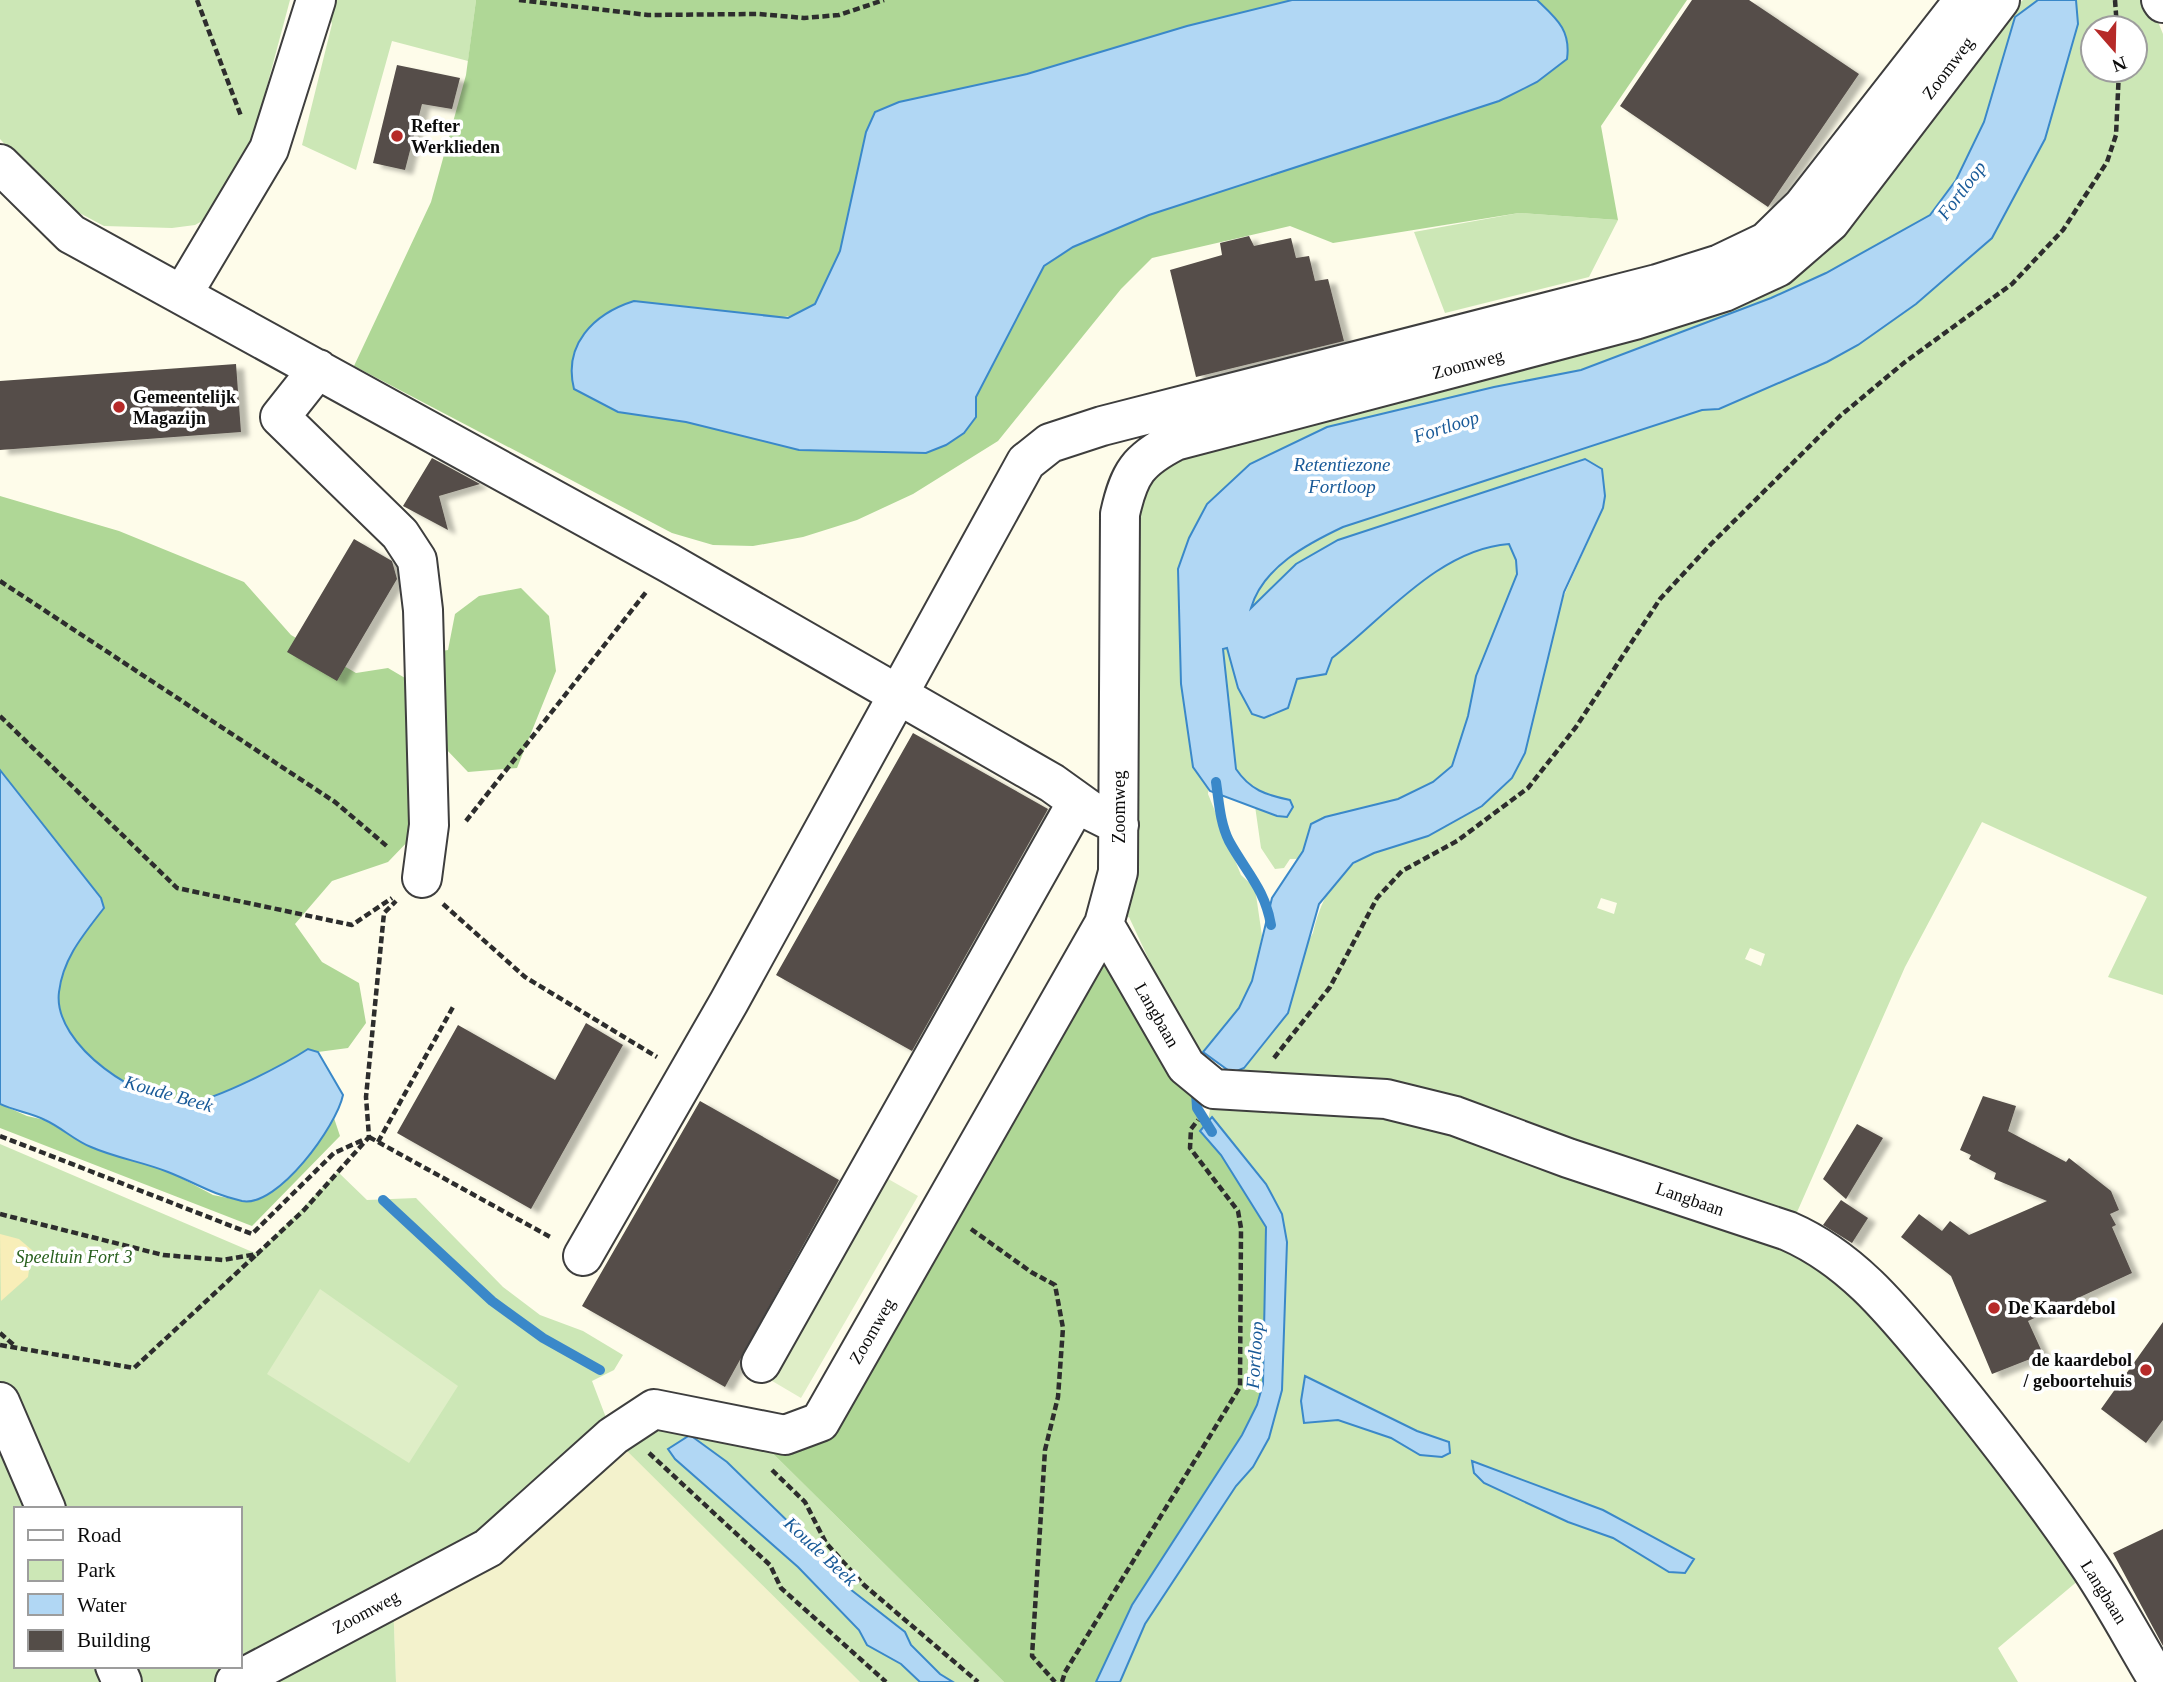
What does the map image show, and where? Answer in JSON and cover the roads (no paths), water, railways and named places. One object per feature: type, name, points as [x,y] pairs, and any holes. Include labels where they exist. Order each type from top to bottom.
[{"type":"street","points":[[182,295],[269,149],[316,0]]},
{"type":"street","points":[[583,1256],[687,1074],[1026,462],[1050,443],[1102,426],[1657,284],[1720,264],[1766,242],[1803,206],[1964,0]]},
{"type":"street","name":"Zoomweg","points":[[235,1682],[488,1548],[624,1429],[654,1409],[785,1435],[820,1422],[1104,924],[1118,872],[1120,514],[1126,488],[1137,466],[1152,453],[1175,441],[1635,320],[1724,292],[1777,267],[1830,222],[2000,0]]},
{"type":"street","points":[[0,164],[71,234],[669,563],[1052,783],[1077,802],[1119,825]]},
{"type":"street","points":[[318,369],[280,417],[400,534],[417,560],[423,610],[429,825],[422,878]]},
{"type":"street","points":[[761,1363],[1077,802]]},
{"type":"street","name":"Langbaan","points":[[1104,924],[1212,1083],[1386,1099],[1455,1115],[1810,1241],[1854,1271],[1886,1302],[1999,1440],[2092,1569],[2159,1682]]},
{"type":"street","points":[[0,1402],[46,1507]]},
{"type":"water","points":[[1292,0],[1537,0],[1556,19],[1565,33],[1567,59],[1537,82],[1499,101],[1149,215],[1073,247],[1044,266],[976,397],[976,417],[964,433],[946,445],[926,453],[799,450],[686,422],[618,412],[574,389],[573,359],[584,333],[606,314],[634,301],[788,318],[815,304],[840,251],[866,132],[875,112],[899,102],[1027,74],[1187,26]]},
{"type":"water","name":"Retentiezone Fortloop","points":[[2038,0],[2076,0],[2078,24],[2045,139],[1992,238],[1916,304],[1858,345],[1827,362],[1719,409],[1702,410],[1343,527],[1301,549],[1265,580],[1251,608],[1296,564],[1338,540],[1585,459],[1602,469],[1605,496],[1603,508],[1564,592],[1525,753],[1512,778],[1482,806],[1428,836],[1374,853],[1353,863],[1319,904],[1288,1013],[1244,1068],[1232,1073],[1203,1052],[1239,1008],[1252,981],[1272,898],[1303,851],[1311,824],[1325,817],[1398,799],[1433,782],[1452,766],[1468,716],[1476,676],[1517,574],[1516,560],[1509,544],[1483,549],[1459,558],[1414,588],[1332,658],[1326,674],[1297,679],[1288,708],[1264,718],[1252,714],[1238,688],[1227,648],[1223,649],[1236,769],[1247,782],[1259,790],[1290,800],[1293,807],[1287,817],[1277,816],[1210,791],[1193,767],[1181,684],[1178,569],[1189,538],[1207,504],[1250,464],[1327,427],[1494,387],[1581,370],[1771,298],[1826,273],[1930,215],[1956,180],[1984,122],[2015,17]]},
{"type":"water","points":[[0,770],[101,898],[104,908],[70,957],[59,992],[61,1012],[70,1032],[85,1051],[104,1068],[149,1094],[171,1101],[191,1102],[233,1088],[308,1049],[318,1052],[343,1095],[318,1144],[304,1162],[272,1192],[256,1200],[242,1201],[221,1195],[178,1176],[91,1147],[45,1120],[0,1104]]},
{"type":"water","points":[[1212,1117],[1266,1184],[1282,1214],[1287,1242],[1282,1390],[1269,1438],[1253,1467],[1236,1486],[1145,1624],[1120,1682],[1096,1682],[1132,1605],[1242,1435],[1257,1405],[1263,1384],[1266,1227],[1221,1155],[1200,1131]]},
{"type":"water","points":[[1305,1376],[1417,1431],[1449,1442],[1450,1453],[1442,1457],[1420,1455],[1391,1438],[1338,1420],[1304,1423],[1301,1401]]},
{"type":"water","points":[[690,1435],[727,1462],[808,1541],[821,1560],[850,1589],[905,1632],[911,1645],[940,1674],[953,1682],[920,1682],[901,1664],[867,1645],[859,1630],[798,1567],[675,1459],[668,1449]]},
{"type":"water","points":[[1472,1461],[1603,1510],[1694,1559],[1685,1573],[1669,1572],[1613,1538],[1568,1522],[1484,1483],[1474,1473]]},
{"type":"waterway","name":"Fortloop","points":[[1216,782],[1226,834],[1260,891],[1271,925]]},
{"type":"waterway","name":"Fortloop","points":[[1196,1092],[1197,1108],[1212,1132]]},
{"type":"waterway","name":"Koude Beek","points":[[383,1200],[492,1301],[543,1338],[600,1370]]},
{"type":"place","name":"Refter Werklieden","points":[[397,136]]},
{"type":"place","name":"Gemeentelijk Magazijn","points":[[119,407]]},
{"type":"place","name":"De Kaardebol","points":[[1994,1308]]},
{"type":"place","name":"de kaardebol / geboortehuis","points":[[2146,1370]]},
{"type":"park label","name":"Speeltuin Fort 3","points":[[74,1257]]}]
